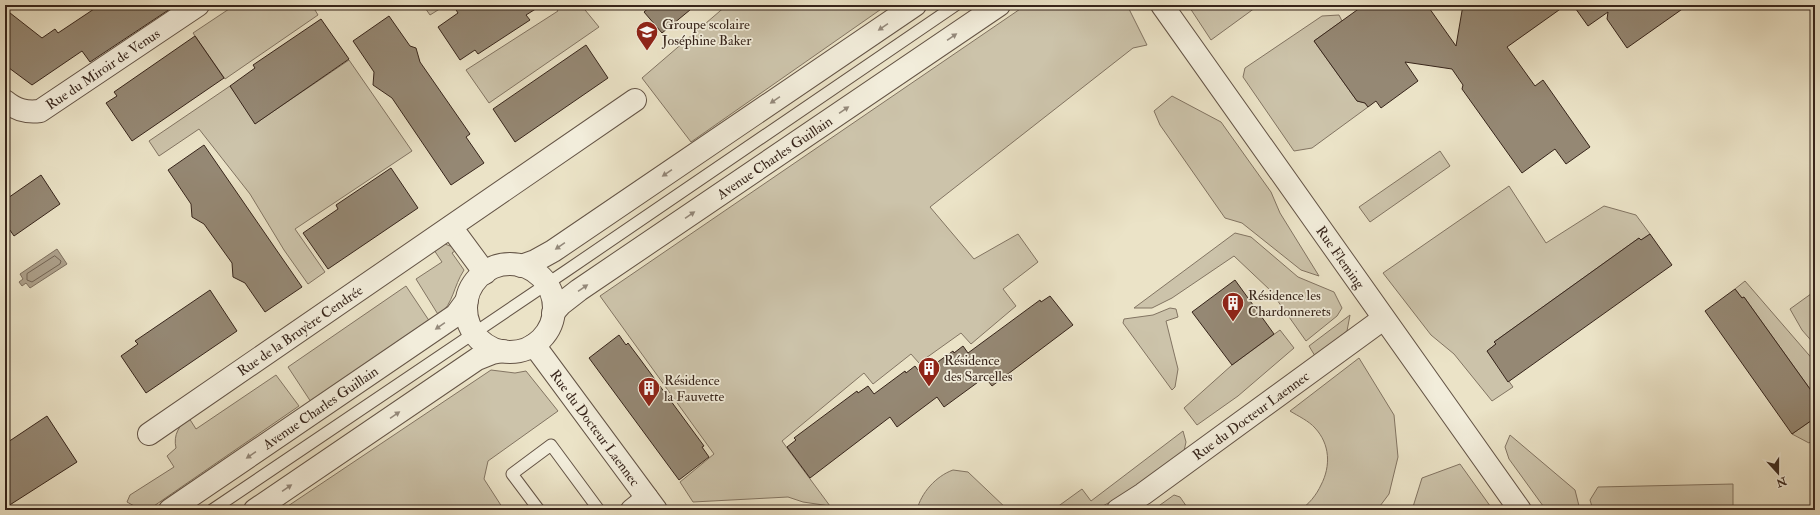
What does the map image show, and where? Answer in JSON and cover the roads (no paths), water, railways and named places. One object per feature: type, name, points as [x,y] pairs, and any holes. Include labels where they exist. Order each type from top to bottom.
[{"type":"street","name":"Rue du Miroir de Venus","points":[[5,101],[19,110],[30,113],[44,109],[198,5]]},
{"type":"street","points":[[451,227],[485,273],[502,266],[521,266],[535,261],[552,251],[915,5]]},
{"type":"street","name":"Avenue Charles Guillain","points":[[553,313],[567,299],[999,5]]},
{"type":"street","name":"Rue Fleming","points":[[1162,5],[1520,510]]},
{"type":"street","name":"Rue de la Bruyère Cendrée","points":[[149,434],[635,100]]},
{"type":"street","points":[[255,510],[477,359],[492,353],[519,351],[534,344],[546,333],[553,313],[552,298],[546,284],[535,273],[521,266]]},
{"type":"street","name":"Avenue Charles Guillain","points":[[170,510],[456,316],[467,300],[472,288],[485,273]]},
{"type":"street","points":[[467,300],[467,314],[474,333],[484,343],[503,351]]},
{"type":"street","name":"Rue du Docteur Laennec","points":[[1118,510],[1143,494],[1383,318]]},
{"type":"street","name":"Rue du Docteur Laennec","points":[[534,344],[645,506]]},
{"type":"lane","points":[[212,510],[956,5]]},
{"type":"lane","points":[[539,510],[512,474],[551,445],[599,510]]},
{"type":"water","points":[[57,249],[67,264],[30,288],[26,283],[22,286],[19,282],[23,279],[20,274]]},
{"type":"place","name":"Groupe scolaire Joséphine Baker","points":[[647,52]]},
{"type":"place","name":"Résidence les Chardonnerets","points":[[1233,322]]},
{"type":"place","name":"Résidence des Sarcelles","points":[[929,388]]},
{"type":"place","name":"Résidence la Fauvette","points":[[649,408]]}]
